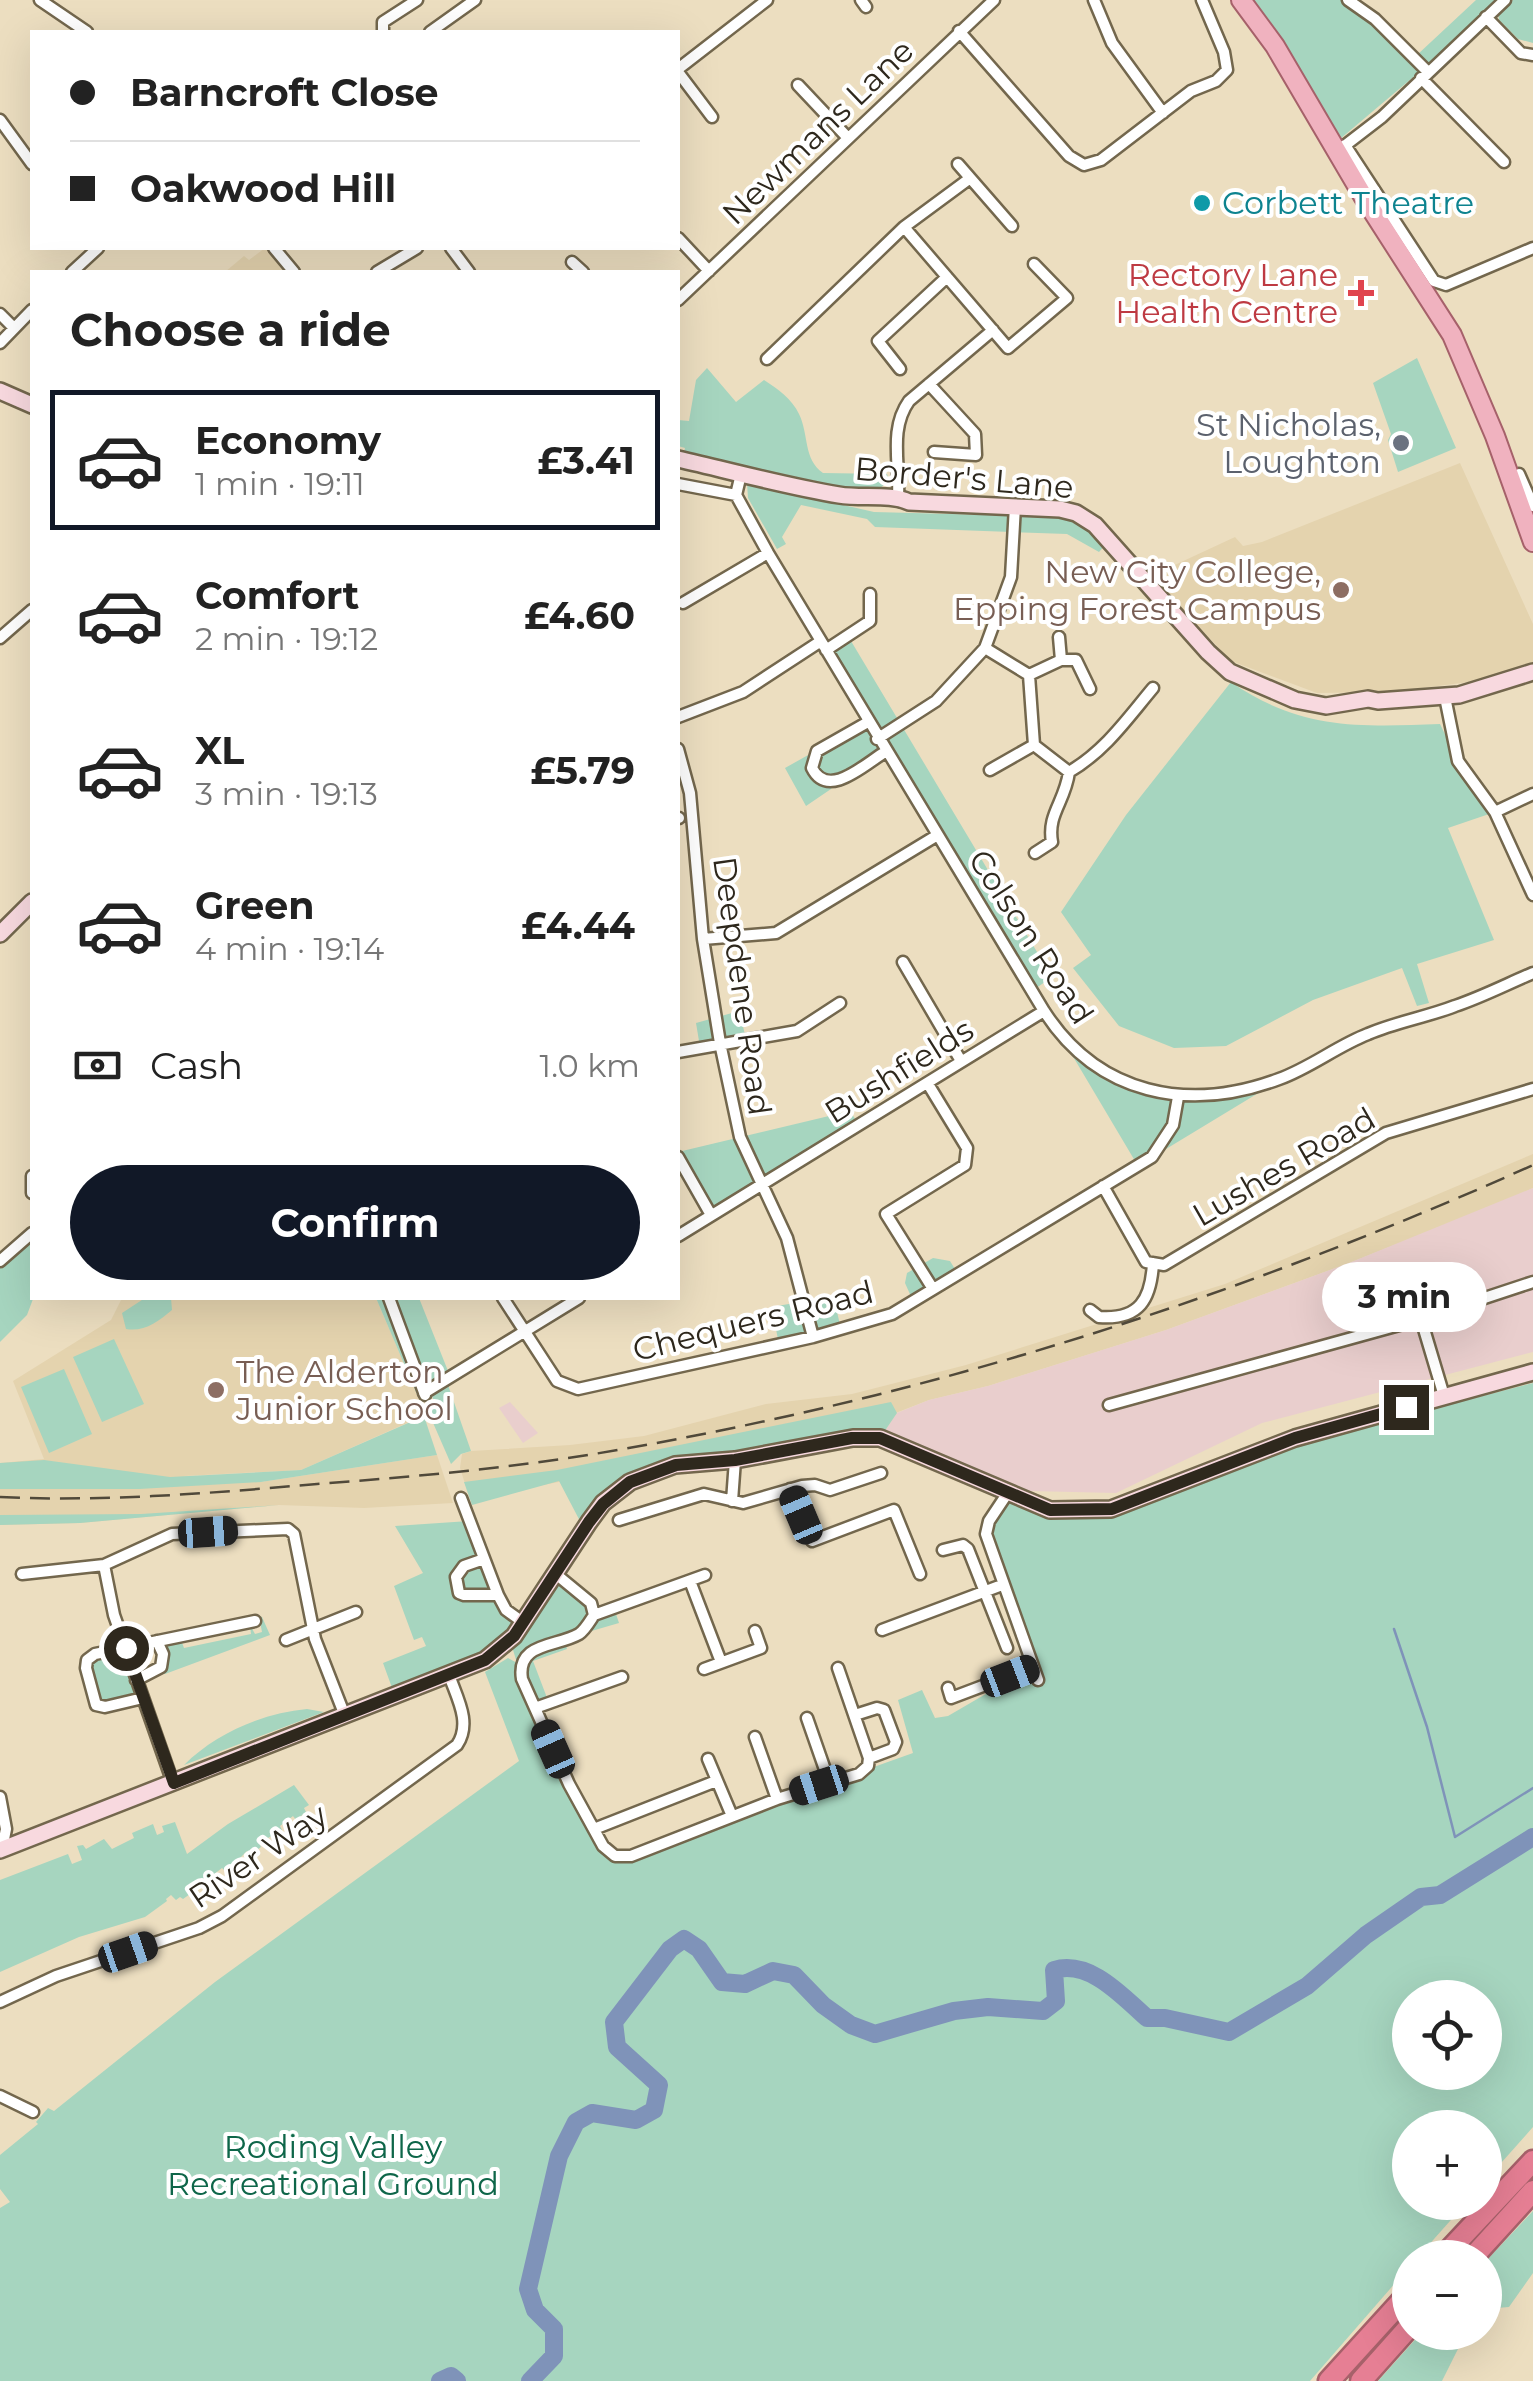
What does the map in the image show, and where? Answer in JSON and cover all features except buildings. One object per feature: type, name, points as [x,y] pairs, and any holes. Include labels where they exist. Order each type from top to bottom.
[{"type":"highway","points":[[1485,2240],[1525,2184],[1533,2158]]},
{"type":"highway","points":[[1462,2240],[1525,2184]]},
{"type":"highway","points":[[1329,2381],[1392,2312]]},
{"type":"highway","points":[[1360,2381],[1392,2346]]},
{"type":"main road","points":[[1242,0],[1341,148],[1452,335],[1495,436],[1533,542]]},
{"type":"street","points":[[40,0],[84,30]]},
{"type":"street","points":[[382,30],[383,22],[417,0]]},
{"type":"street","points":[[433,30],[475,0]]},
{"type":"street","points":[[680,69],[767,0]]},
{"type":"street","name":"Newmans Lane","points":[[680,298],[994,0]]},
{"type":"street","points":[[1094,0],[1112,43],[1163,112]]},
{"type":"street","points":[[960,31],[1069,156],[1084,164],[1101,160],[1190,91],[1216,81],[1228,70],[1202,0]]},
{"type":"street","points":[[1348,0],[1375,19],[1504,162]]},
{"type":"street","points":[[1505,0],[1382,116],[1341,148],[1439,284],[1446,285],[1533,248]]},
{"type":"street","points":[[1486,17],[1521,53],[1533,55]]},
{"type":"street","points":[[680,74],[712,117]]},
{"type":"street","points":[[798,85],[848,138]]},
{"type":"street","points":[[0,120],[30,161]]},
{"type":"street","points":[[958,164],[1012,226]]},
{"type":"street","points":[[767,359],[904,227],[969,179]]},
{"type":"street","points":[[904,227],[1008,348],[1067,298],[1034,264]]},
{"type":"street","points":[[680,240],[709,270]]},
{"type":"street","points":[[74,270],[96,250]]},
{"type":"street","points":[[276,250],[292,270]]},
{"type":"street","points":[[380,270],[414,250]]},
{"type":"street","points":[[452,250],[468,270]]},
{"type":"street","points":[[572,262],[581,270]]},
{"type":"street","points":[[900,369],[878,342],[947,278]]},
{"type":"street","points":[[0,343],[30,312]]},
{"type":"street","points":[[0,314],[14,328]]},
{"type":"street","points":[[898,496],[899,415],[992,330]]},
{"type":"street","points":[[930,384],[980,434],[976,455],[934,452]]},
{"type":"street","points":[[0,391],[30,405]]},
{"type":"street","name":"Border's Lane","points":[[680,459],[840,495],[1060,509],[1086,518],[1230,672],[1295,700],[1326,706],[1368,699],[1445,697],[1532,672]]},
{"type":"street","points":[[680,484],[736,495],[741,474]]},
{"type":"street","points":[[1519,474],[1532,499]]},
{"type":"street","name":"Colson Road","points":[[736,495],[877,739],[1044,1011],[1062,1038],[1082,1056],[1126,1083],[1178,1097],[1244,1091],[1283,1078],[1371,1032],[1456,1006],[1533,974]]},
{"type":"street","points":[[877,739],[936,701],[985,648],[1011,577],[1015,506]]},
{"type":"street","points":[[683,603],[768,553]]},
{"type":"street","points":[[680,716],[744,692],[870,621],[870,594]]},
{"type":"street","points":[[1,636],[30,612]]},
{"type":"street","points":[[1059,638],[1061,660]]},
{"type":"street","points":[[985,648],[1029,675]]},
{"type":"street","points":[[1029,675],[1061,660],[1076,660],[1090,688]]},
{"type":"street","points":[[1029,675],[1034,745],[1069,772]]},
{"type":"street","points":[[1069,772],[1087,762],[1112,739],[1153,688]]},
{"type":"street","points":[[1445,697],[1458,762],[1496,812],[1533,895]]},
{"type":"street","points":[[868,722],[817,751],[812,768],[816,776],[825,783],[835,782],[885,752]]},
{"type":"street","points":[[990,770],[1034,745]]},
{"type":"street","name":"Deepdene Road","points":[[680,757],[694,816],[704,939],[720,1043],[740,1137],[787,1238],[813,1337]]},
{"type":"street","points":[[1034,853],[1052,842],[1049,824],[1066,792],[1069,772]]},
{"type":"street","points":[[1496,812],[1533,794]]},
{"type":"street","points":[[704,939],[776,933],[936,836]]},
{"type":"street","points":[[0,934],[30,904]]},
{"type":"street","points":[[902,962],[961,1062]]},
{"type":"street","points":[[680,1052],[796,1031],[840,1003]]},
{"type":"street","name":"Bushfields","points":[[680,1235],[1044,1011]]},
{"type":"street","points":[[928,1084],[967,1148],[964,1165],[886,1214],[933,1289]]},
{"type":"street","name":"Lushes Road","points":[[1153,1263],[1164,1266],[1386,1133],[1533,1089]]},
{"type":"street","name":"Chequers Road","points":[[504,1300],[557,1381],[578,1388],[813,1337],[892,1314],[1152,1158],[1173,1126],[1178,1097]]},
{"type":"street","points":[[680,1161],[711,1215]]},
{"type":"street","points":[[1090,1310],[1108,1318],[1130,1312],[1148,1300],[1152,1288],[1153,1263],[1146,1262],[1103,1186]]},
{"type":"street","points":[[0,1261],[30,1240]]},
{"type":"street","points":[[1109,1404],[1420,1319],[1533,1282]]},
{"type":"street","points":[[390,1300],[425,1396],[576,1300]]},
{"type":"street","points":[[1420,1319],[1444,1396]]},
{"type":"street","points":[[1,1849],[346,1716],[500,1651],[524,1623],[596,1512],[630,1482],[676,1465],[735,1460],[852,1438],[880,1438],[1050,1510],[1112,1509],[1295,1438],[1533,1372]]},
{"type":"street","points":[[732,1501],[735,1460]]},
{"type":"street","points":[[619,1520],[704,1494],[742,1503],[815,1485],[830,1490],[880,1473]]},
{"type":"street","points":[[790,1489],[812,1541],[894,1510],[920,1574]]},
{"type":"street","points":[[1006,1494],[986,1534],[1038,1680]]},
{"type":"street","points":[[460,1498],[498,1595],[506,1610],[524,1623]]},
{"type":"street","points":[[22,1574],[104,1566],[172,1534],[288,1529],[294,1534],[314,1629],[346,1716]]},
{"type":"street","points":[[942,1550],[962,1545],[968,1549],[1007,1648]]},
{"type":"street","points":[[484,1559],[464,1566],[456,1577],[456,1587],[464,1596],[498,1595]]},
{"type":"street","points":[[104,1566],[114,1615],[174,1783]]},
{"type":"street","points":[[556,1575],[591,1602],[594,1615]]},
{"type":"street","points":[[705,1575],[594,1615],[579,1634],[538,1647],[528,1655],[521,1672],[569,1784],[603,1846],[615,1856],[631,1856],[777,1798],[859,1774],[870,1758],[838,1668]]},
{"type":"street","points":[[690,1581],[721,1662]]},
{"type":"street","points":[[882,1630],[1002,1585]]},
{"type":"street","points":[[286,1640],[356,1612]]},
{"type":"street","points":[[144,1698],[105,1707],[96,1705],[87,1660],[95,1654],[255,1621]]},
{"type":"street","points":[[704,1669],[762,1648],[755,1631]]},
{"type":"street","points":[[136,1680],[161,1667],[163,1654],[158,1641]]},
{"type":"street","points":[[951,1698],[1032,1666]]},
{"type":"street","name":"River Way","points":[[0,2002],[56,1976],[199,1928],[222,1916],[457,1745],[464,1722],[449,1675]]},
{"type":"street","points":[[535,1708],[622,1677]]},
{"type":"street","points":[[854,1715],[877,1708],[884,1710],[896,1742],[893,1749],[870,1758]]},
{"type":"street","points":[[807,1718],[830,1784]]},
{"type":"street","points":[[754,1737],[777,1798]]},
{"type":"street","points":[[708,1759],[732,1816]]},
{"type":"street","points":[[594,1829],[716,1781]]},
{"type":"street","points":[[0,1797],[6,1829],[1,1849]]},
{"type":"street","points":[[0,2096],[34,2112]]},
{"type":"shaded area","points":[[262,250],[276,250],[292,270],[227,270],[244,256],[249,260]]},
{"type":"shaded area","name":"New City College, Epping Forest Campus","points":[[1460,463],[1533,624],[1533,662],[1500,678],[1391,692],[1317,693],[1231,661],[1151,576],[1235,537],[1243,546],[1262,542]]},
{"type":"shaded area","points":[[1533,1154],[1533,1188],[1505,1201],[1166,1330],[988,1386],[929,1400],[875,1421],[470,1499],[460,1468],[462,1454],[471,1451],[644,1436],[766,1404],[852,1394],[966,1365],[1225,1284]]},
{"type":"shaded area","points":[[1533,1188],[1533,1352],[1262,1423],[1116,1493],[1029,1491],[976,1478],[880,1438],[897,1413],[929,1400],[988,1386],[1166,1330],[1349,1263]]},
{"type":"shaded area","name":"The Alderton Junior School","points":[[121,1300],[377,1300],[419,1399],[416,1419],[301,1470],[184,1476],[261,1482],[437,1455],[453,1503],[364,1508],[279,1505],[80,1523],[0,1525],[0,1463],[44,1459],[13,1381],[111,1320]]},
{"type":"shaded area","points":[[510,1402],[538,1433],[523,1443],[499,1408]]},
{"type":"green space","points":[[1246,0],[1348,0],[1424,68],[1340,139],[1329,133]]},
{"type":"green space","points":[[1476,0],[1497,0],[1428,67],[1417,55]]},
{"type":"green space","points":[[1513,0],[1533,0],[1533,43],[1518,39],[1499,20],[1498,13]]},
{"type":"green space","points":[[1417,358],[1456,448],[1398,472],[1388,440],[1391,434],[1373,383]]},
{"type":"green space","points":[[707,368],[736,402],[764,380],[793,404],[812,461],[823,473],[887,474],[889,481],[879,489],[862,491],[684,453],[685,448],[680,447],[680,420],[689,421],[696,380]]},
{"type":"green space","points":[[747,483],[874,512],[1070,517],[1106,544],[1099,552],[1067,534],[875,527],[867,519],[801,505],[782,537],[786,544],[777,549],[748,498]]},
{"type":"green space","points":[[848,636],[1052,977],[1032,991],[885,752],[835,782],[806,806],[785,768],[867,722],[826,650]]},
{"type":"green space","points":[[1231,682],[1257,698],[1306,717],[1357,725],[1440,724],[1458,761],[1495,812],[1448,828],[1494,940],[1417,964],[1429,1003],[1417,1006],[1402,968],[1313,1000],[1226,1046],[1174,1048],[1119,1026],[1073,968],[1091,955],[1061,912],[1126,815]]},
{"type":"green space","points":[[732,1013],[741,1018],[746,1039],[700,1047],[696,1023]]},
{"type":"green space","points":[[1062,1038],[1125,1083],[1178,1097],[1283,1078],[1138,1166]]},
{"type":"green space","points":[[850,1111],[859,1125],[711,1215],[680,1161],[680,1152]]},
{"type":"green space","points":[[24,1239],[30,1245],[33,1300],[27,1315],[0,1342],[0,1261]]},
{"type":"green space","points":[[933,1258],[950,1261],[958,1274],[913,1301],[905,1283],[907,1273]]},
{"type":"green space","points":[[824,1298],[835,1303],[841,1329],[779,1345],[773,1313],[777,1306]]},
{"type":"green space","points":[[142,1300],[171,1300],[172,1310],[139,1329],[126,1329],[122,1313]]},
{"type":"green space","points":[[377,1300],[420,1300],[450,1376],[419,1399]]},
{"type":"green space","points":[[114,1339],[144,1404],[102,1422],[73,1357]]},
{"type":"green space","points":[[64,1369],[92,1434],[49,1453],[21,1387]]},
{"type":"green space","name":"Roding Valley Recreational Ground","points":[[1533,1383],[1533,2127],[1502,2162],[1502,2110],[1392,2110],[1392,2220],[1451,2220],[1433,2240],[1392,2240],[1392,2287],[1310,2381],[0,2381],[0,2208],[10,2202],[0,2189],[0,2155],[38,2124],[48,2108],[54,2111],[215,1982],[519,1761],[485,1672],[508,1658],[517,1663],[510,1640],[395,1696],[383,1663],[426,1646],[422,1637],[414,1640],[394,1586],[423,1573],[395,1526],[469,1521],[516,1621],[557,1575],[580,1592],[594,1615],[614,1608],[619,1623],[564,1639],[567,1649],[533,1661],[549,1703],[535,1708],[518,1664],[518,1680],[597,1844],[619,1858],[913,1753],[898,1700],[922,1690],[935,1718],[948,1716],[1032,1667],[986,1534],[1007,1494],[1050,1510],[1111,1509],[1205,1474],[1324,1437]]},
{"type":"green space","points":[[448,1385],[471,1451],[451,1464],[427,1409],[435,1405],[432,1396]]},
{"type":"green space","points":[[891,1402],[897,1413],[880,1438],[647,1473],[635,1470],[600,1498],[581,1523],[559,1481],[472,1505],[464,1482],[557,1470]]},
{"type":"green space","points":[[424,1416],[437,1455],[261,1482],[139,1489],[0,1489],[0,1463],[44,1460],[170,1477],[301,1470]]},
{"type":"green space","points":[[279,1505],[80,1523],[0,1525],[0,1515],[141,1514]]},
{"type":"green space","points":[[259,1616],[270,1635],[165,1674],[160,1672],[167,1662],[165,1646],[181,1640],[184,1648],[251,1634],[250,1625],[255,1634],[262,1632]]},
{"type":"green space","points":[[123,1655],[137,1692],[107,1702],[97,1696],[90,1668],[97,1658]]},
{"type":"green space","points":[[307,1709],[324,1712],[184,1765],[211,1743],[241,1727]]},
{"type":"green space","points":[[294,1785],[309,1805],[304,1808],[306,1812],[296,1820],[293,1816],[280,1826],[282,1830],[259,1843],[261,1847],[250,1855],[247,1851],[226,1872],[222,1868],[213,1875],[216,1879],[205,1886],[195,1885],[191,1888],[193,1892],[183,1899],[176,1900],[171,1895],[145,1917],[79,1937],[0,1972],[0,1880],[68,1854],[72,1864],[82,1860],[77,1846],[86,1849],[104,1839],[112,1849],[134,1838],[132,1833],[153,1824],[157,1835],[164,1832],[162,1826],[175,1822],[187,1854]]},
{"type":"green space","points":[[1533,2211],[1533,2273],[1509,2307],[1502,2308],[1502,2244]]},
{"type":"green space","points":[[1406,2350],[1458,2350],[1442,2381],[1378,2381]]},
{"type":"waterway","points":[[1394,1629],[1427,1727],[1455,1837],[1533,1788]]},
{"type":"waterway","points":[[530,2381],[554,2356],[554,2329],[535,2310],[528,2289],[559,2156],[576,2122],[592,2113],[636,2120],[654,2110],[659,2085],[617,2047],[614,2022],[670,1949],[684,1939],[699,1949],[722,1982],[745,1984],[773,1971],[794,1975],[823,2005],[851,2025],[875,2034],[954,2011],[988,2007],[1043,2011],[1056,2001],[1054,1970],[1067,1968],[1105,1982],[1147,2018],[1165,2018],[1229,2032],[1307,1986],[1366,1935],[1421,1897],[1440,1895],[1533,1837]]},
{"type":"waterway","points":[[440,2381],[451,2376],[457,2381]]},
{"type":"railway","points":[[0,1497],[159,1496],[421,1475],[594,1454],[715,1432],[954,1374],[1189,1302],[1305,1260],[1533,1165]]},
{"type":"place","name":"Corbett Theatre","points":[[1202,203]]},
{"type":"place","name":"Rectory Lane Health Centre","points":[[1361,293]]},
{"type":"place","name":"St Nicholas, Loughton","points":[[1401,443]]},
{"type":"place","name":"New City College, Epping Forest Campus","points":[[1341,590]]},
{"type":"place","name":"The Alderton Junior School","points":[[216,1390]]},
{"type":"route","points":[[126,1648],[174,1783],[407,1693],[500,1651],[603,1504],[647,1473],[676,1465],[735,1460],[852,1438],[880,1438],[1050,1510],[1112,1509],[1295,1438],[1406,1407]]}]
